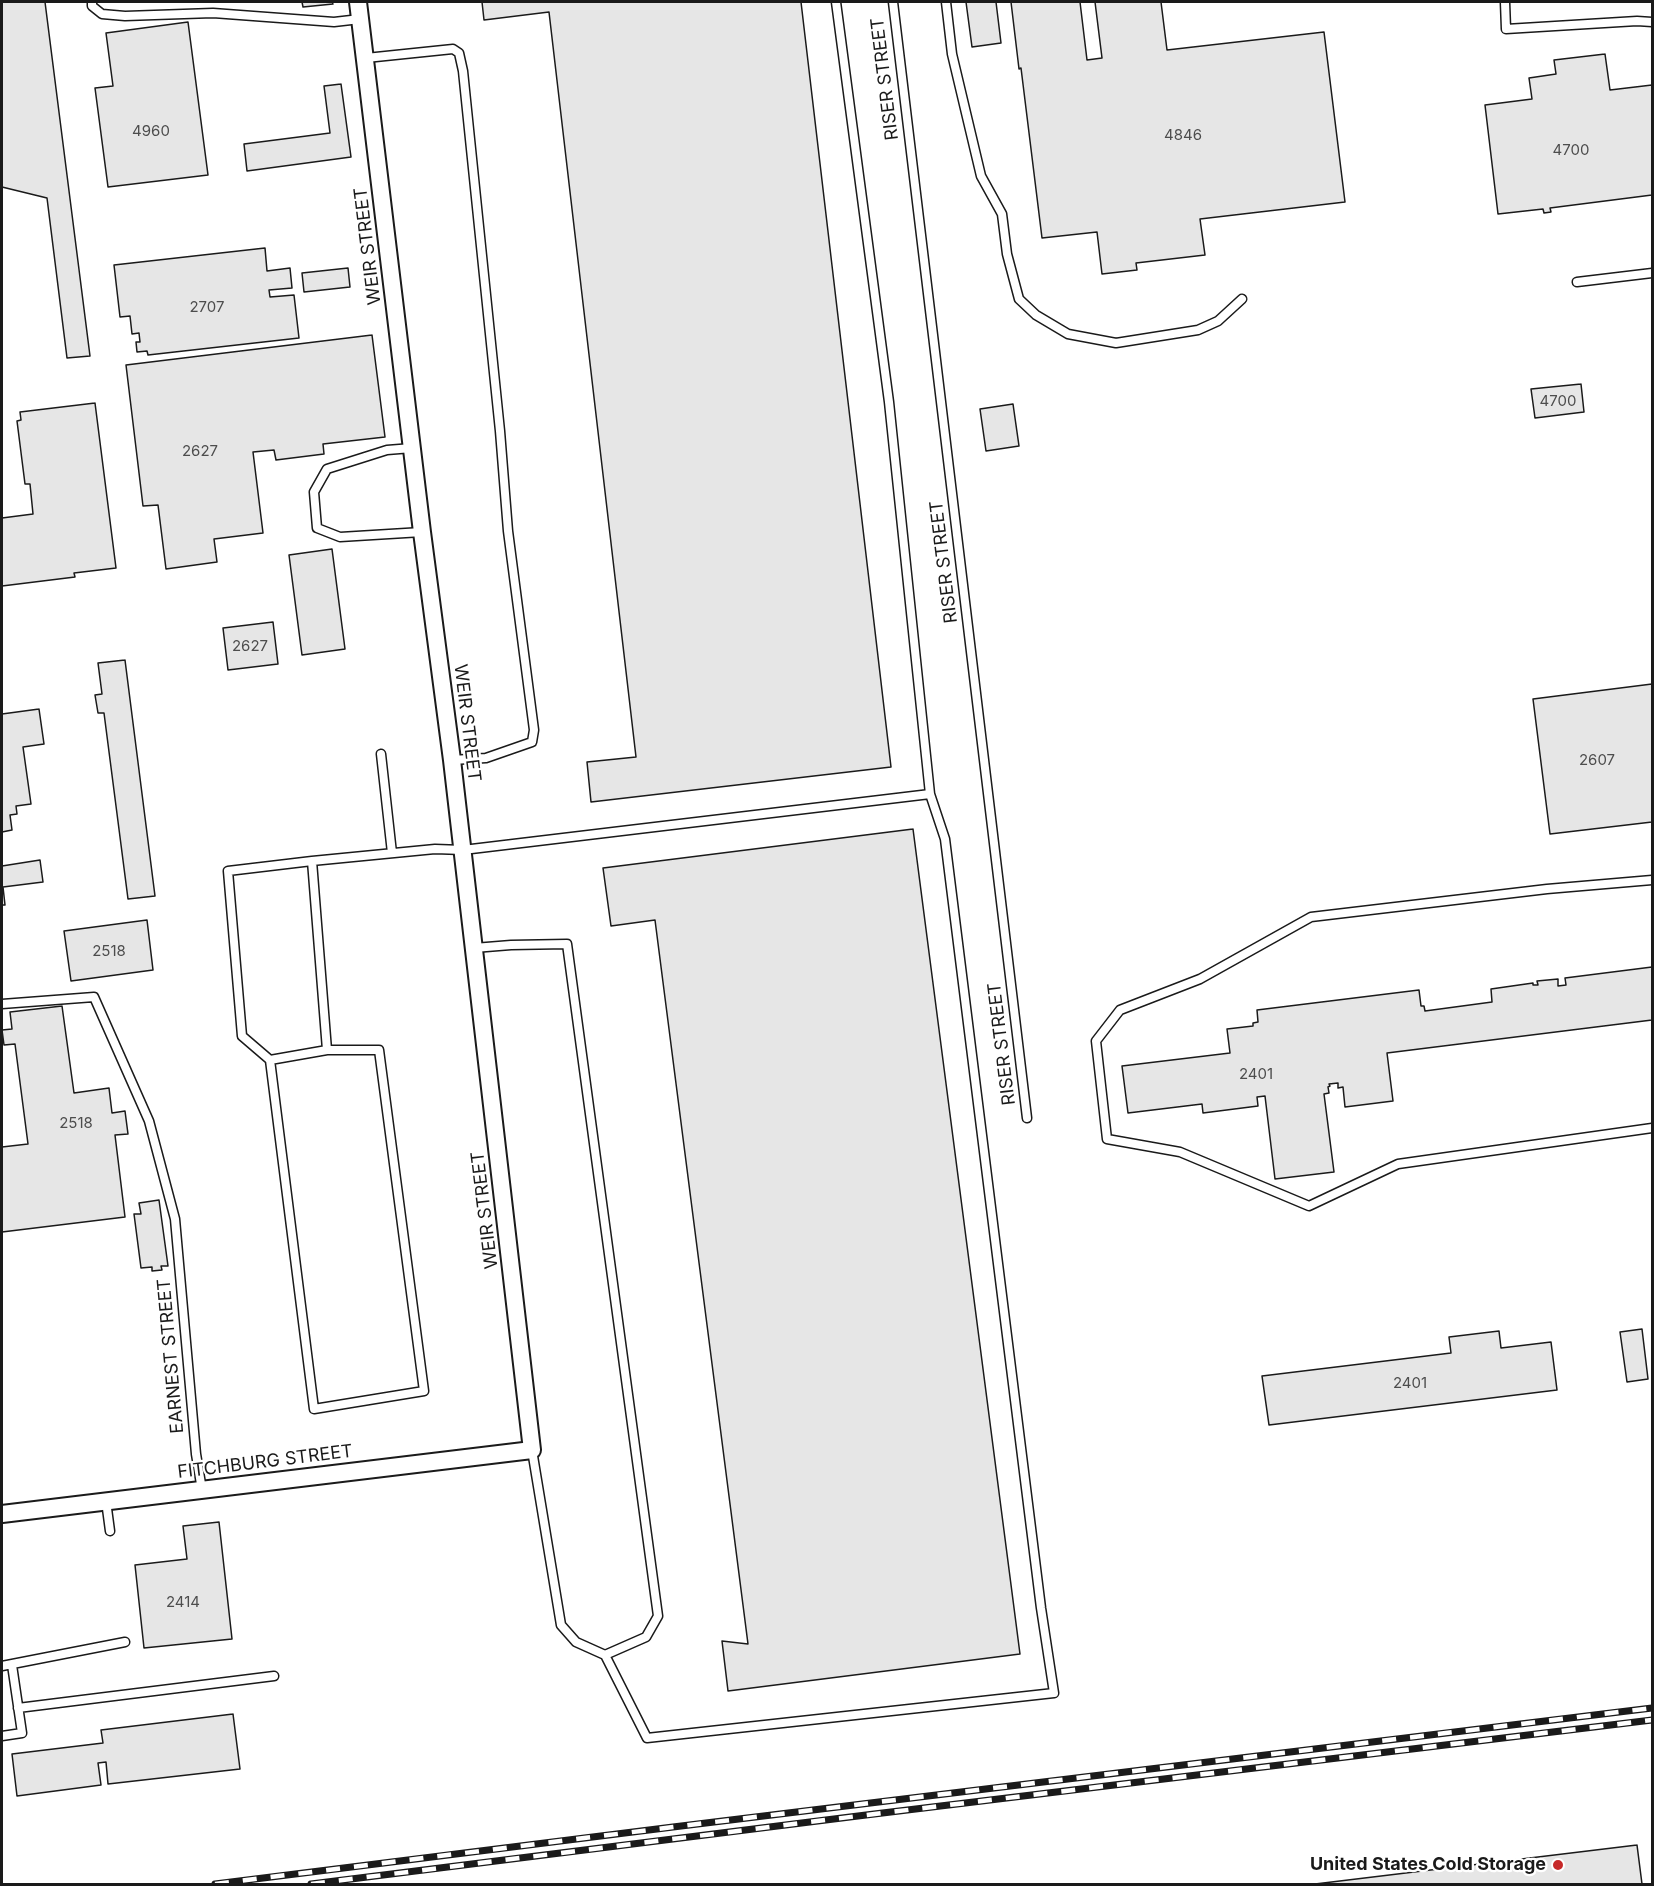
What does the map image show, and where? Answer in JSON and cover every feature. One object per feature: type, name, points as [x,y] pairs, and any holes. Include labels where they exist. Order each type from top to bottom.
[{"type":"street","name":"WEIR STREET","points":[[358,2],[463,850],[532,1450]]},
{"type":"street","name":"FITCHBURG STREET","points":[[2,1514],[532,1450]]},
{"type":"lane","points":[[92,2],[92,6],[102,14],[125,16],[213,13],[334,22],[360,19]]},
{"type":"lane","points":[[532,1450],[561,1625],[576,1642],[604,1655],[647,1738],[1054,1693],[945,839],[930,794],[889,402],[836,2]]},
{"type":"lane","name":"RISER STREET","points":[[893,2],[1028,1118]]},
{"type":"lane","points":[[946,2],[952,54],[978,165],[981,176],[1002,214],[1007,254],[1019,299],[1036,315],[1068,334],[1116,343],[1198,330],[1218,321],[1242,299]]},
{"type":"lane","points":[[1505,2],[1506,29],[1653,22]]},
{"type":"lane","points":[[366,58],[453,49],[459,53],[463,71],[508,531],[534,730],[532,742],[486,758],[452,760]]},
{"type":"lane","points":[[1577,282],[1653,273]]},
{"type":"lane","points":[[412,447],[387,450],[327,469],[314,492],[317,528],[340,537],[422,532]]},
{"type":"lane","points":[[381,754],[392,854]]},
{"type":"lane","points":[[270,1060],[327,1050],[379,1050],[424,1391],[314,1409],[270,1060],[242,1036],[228,871],[435,849],[463,850],[930,794]]},
{"type":"lane","points":[[312,861],[327,1050]]},
{"type":"lane","points":[[1653,880],[1547,889],[1311,917],[1200,979],[1120,1010],[1096,1041],[1107,1139],[1180,1152],[1309,1206],[1398,1164],[1653,1128]]},
{"type":"lane","points":[[474,948],[567,944],[658,1616],[646,1637],[604,1655]]},
{"type":"lane","name":"EARNEST STREET","points":[[2,1004],[94,998],[149,1121],[175,1219],[196,1454],[202,1490]]},
{"type":"lane","points":[[106,1501],[110,1531]]},
{"type":"lane","points":[[2,1666],[125,1642]]},
{"type":"lane","points":[[2,1736],[22,1732],[12,1665]]},
{"type":"lane","points":[[18,1708],[274,1676]]},
{"type":"building","points":[[2,2],[45,2],[90,356],[67,358],[47,198],[2,187]]},
{"type":"building","points":[[302,2],[332,2],[333,4],[303,7]]},
{"type":"building","points":[[482,2],[801,2],[891,767],[591,802],[587,762],[636,757],[549,12],[484,20]]},
{"type":"building","points":[[966,2],[996,2],[1001,43],[972,47]]},
{"type":"building","points":[[1011,2],[1080,2],[1087,60],[1102,58],[1095,2],[1161,2],[1167,50],[1324,32],[1345,202],[1200,219],[1205,255],[1136,263],[1137,270],[1102,274],[1097,232],[1042,238]]},
{"type":"building","points":[[188,22],[208,175],[108,187],[95,88],[113,86],[106,33]]},
{"type":"building","points":[[1605,54],[1610,90],[1652,85],[1652,195],[1550,208],[1551,212],[1544,213],[1543,209],[1498,214],[1485,105],[1532,99],[1529,78],[1556,74],[1554,60]]},
{"type":"building","points":[[341,84],[351,157],[247,171],[244,144],[330,133],[324,86]]},
{"type":"building","points":[[265,248],[267,271],[290,268],[292,288],[269,290],[270,297],[294,295],[299,338],[148,355],[147,351],[137,352],[136,342],[140,342],[139,333],[132,334],[130,316],[120,317],[114,265]]},
{"type":"building","points":[[348,268],[350,287],[304,292],[302,273]]},
{"type":"building","points":[[372,335],[385,437],[323,444],[324,454],[276,460],[274,450],[253,452],[263,533],[214,539],[217,562],[166,569],[158,505],[143,506],[126,365]]},
{"type":"building","points":[[1581,384],[1584,412],[1535,418],[1531,389]]},
{"type":"building","points":[[95,403],[116,568],[74,573],[75,577],[2,586],[2,518],[33,514],[30,484],[25,484],[17,421],[21,420],[20,412]]},
{"type":"building","points":[[1013,404],[1019,446],[986,451],[980,409]]},
{"type":"building","points":[[332,549],[345,649],[302,655],[289,555]]},
{"type":"building","points":[[273,622],[278,664],[228,670],[223,628]]},
{"type":"building","points":[[125,660],[155,896],[128,899],[104,713],[98,713],[95,695],[102,694],[98,663]]},
{"type":"building","points":[[1652,684],[1652,822],[1550,834],[1533,699]]},
{"type":"building","points":[[39,709],[44,744],[23,747],[31,804],[16,806],[17,814],[10,815],[12,830],[2,832],[2,714]]},
{"type":"building","points":[[913,829],[1020,1654],[728,1691],[722,1641],[748,1644],[655,920],[611,926],[603,868]]},
{"type":"building","points":[[40,860],[43,882],[3,887],[5,905],[2,905],[2,866]]},
{"type":"building","points":[[147,920],[153,970],[71,981],[64,931]]},
{"type":"building","points":[[1652,967],[1652,1020],[1387,1053],[1393,1101],[1345,1107],[1343,1087],[1338,1088],[1338,1083],[1329,1084],[1329,1093],[1324,1094],[1334,1172],[1275,1179],[1265,1096],[1257,1097],[1258,1106],[1203,1113],[1202,1104],[1128,1113],[1122,1066],[1230,1053],[1227,1029],[1253,1026],[1253,1023],[1258,1022],[1257,1010],[1419,990],[1421,1006],[1424,1006],[1425,1011],[1492,1002],[1491,989],[1533,983],[1533,985],[1538,985],[1537,981],[1558,979],[1558,986],[1566,985],[1565,978]]},
{"type":"building","points":[[62,1006],[74,1093],[109,1088],[112,1113],[125,1111],[128,1134],[115,1135],[125,1217],[2,1232],[2,1147],[28,1144],[15,1044],[4,1045],[2,1030],[12,1029],[10,1012]]},
{"type":"building","points":[[159,1200],[168,1266],[161,1266],[162,1270],[152,1271],[152,1267],[141,1268],[134,1214],[141,1214],[139,1203]]},
{"type":"building","points":[[1642,1329],[1648,1379],[1627,1382],[1620,1332]]},
{"type":"building","points":[[1499,1331],[1501,1348],[1551,1342],[1557,1390],[1269,1425],[1262,1376],[1451,1353],[1449,1337]]},
{"type":"building","points":[[219,1522],[232,1639],[144,1648],[135,1565],[187,1559],[183,1526]]},
{"type":"building","points":[[233,1714],[240,1769],[108,1784],[106,1762],[98,1763],[101,1785],[17,1796],[12,1754],[103,1743],[101,1730]]},
{"type":"building","name":"United States Cold Storage","points":[[1637,1845],[1642,1884],[1315,1884]]},
{"type":"railway","points":[[215,1884],[1652,1708]]},
{"type":"railway","points":[[311,1884],[1652,1720]]},
{"type":"place","name":"United States Cold Storage","points":[[1558,1865]]}]
